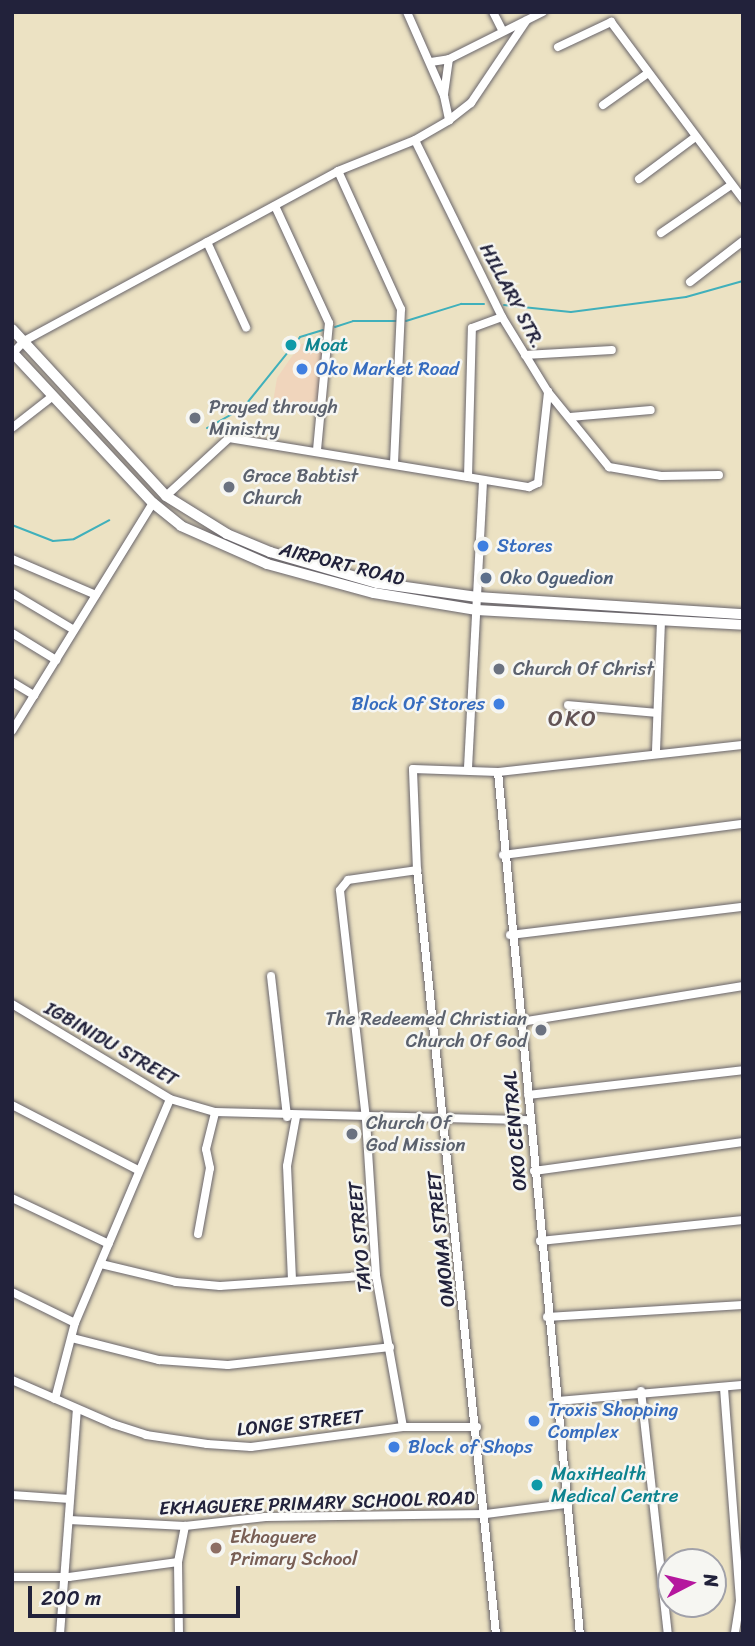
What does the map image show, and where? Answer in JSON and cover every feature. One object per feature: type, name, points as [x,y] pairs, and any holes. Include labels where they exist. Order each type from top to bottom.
[{"type":"main road","name":"AIRPORT ROAD","points":[[12,329],[166,496],[228,534],[270,552],[377,583],[477,597],[743,614]]},
{"type":"main road","name":"AIRPORT ROAD","points":[[12,352],[153,503],[181,526],[267,564],[374,593],[477,610],[743,625]]},
{"type":"street","points":[[407,12],[444,96],[449,120]]},
{"type":"street","points":[[493,12],[502,30]]},
{"type":"street","points":[[430,62],[449,59],[502,30],[543,12]]},
{"type":"street","points":[[12,352],[24,341],[338,171],[415,140],[449,120],[471,103],[526,21]]},
{"type":"street","points":[[558,47],[611,22],[694,138],[743,199]]},
{"type":"street","points":[[444,96],[449,59]]},
{"type":"street","points":[[604,105],[648,73]]},
{"type":"street","points":[[639,179],[694,138]]},
{"type":"street","name":"HILLARY STR.","points":[[415,140],[502,317],[548,392],[609,467],[661,476],[719,475]]},
{"type":"street","points":[[338,171],[401,309],[394,464]]},
{"type":"street","points":[[661,233],[731,185]]},
{"type":"street","points":[[275,206],[329,323],[317,451]]},
{"type":"street","points":[[690,282],[743,241]]},
{"type":"street","points":[[207,242],[246,327]]},
{"type":"street","points":[[468,477],[472,328],[502,317]]},
{"type":"street","points":[[525,355],[612,350]]},
{"type":"street","points":[[166,496],[229,438],[529,487],[538,482],[540,474],[548,392]]},
{"type":"street","points":[[12,428],[53,396]]},
{"type":"street","points":[[570,417],[651,410]]},
{"type":"street","points":[[483,480],[468,768],[498,772],[656,751],[743,745]]},
{"type":"street","points":[[12,731],[153,503]]},
{"type":"street","points":[[12,559],[96,595]]},
{"type":"street","points":[[12,593],[74,630]]},
{"type":"street","points":[[656,751],[661,620]]},
{"type":"street","points":[[12,633],[56,660]]},
{"type":"street","points":[[12,682],[34,695]]},
{"type":"street","points":[[568,705],[657,713]]},
{"type":"street","name":"OMOMA STREET","points":[[468,768],[413,769],[417,870],[486,1514],[496,1634]]},
{"type":"street","name":"OKO CENTRAL","points":[[498,772],[510,935],[522,1022],[547,1317],[559,1401],[565,1504],[580,1634]]},
{"type":"street","points":[[503,855],[743,824]]},
{"type":"street","name":"TAYO STREET","points":[[403,1427],[376,1275],[366,1119],[340,890],[348,880],[417,870]]},
{"type":"street","points":[[510,935],[743,906]]},
{"type":"street","points":[[271,976],[292,1117],[287,1166],[292,1280]]},
{"type":"street","points":[[522,1022],[743,986]]},
{"type":"street","name":"IGBINIDU STREET","points":[[12,1004],[170,1099],[215,1112],[366,1119],[530,1120]]},
{"type":"street","points":[[528,1095],[743,1070]]},
{"type":"street","points":[[55,1399],[75,1323],[170,1099]]},
{"type":"street","points":[[12,1105],[138,1170]]},
{"type":"street","points":[[198,1234],[210,1168],[206,1149],[215,1112]]},
{"type":"street","points":[[534,1171],[743,1142]]},
{"type":"street","points":[[12,1198],[109,1244]]},
{"type":"street","points":[[540,1241],[743,1220]]},
{"type":"street","points":[[102,1264],[176,1282],[220,1286],[376,1275]]},
{"type":"street","points":[[12,1292],[75,1323]]},
{"type":"street","points":[[547,1317],[743,1305]]},
{"type":"street","points":[[72,1338],[159,1360],[228,1365],[390,1347]]},
{"type":"street","name":"LONGE STREET","points":[[12,1380],[77,1410],[146,1435],[241,1446],[403,1427],[477,1427]]},
{"type":"street","points":[[559,1401],[641,1391],[743,1385]]},
{"type":"street","points":[[724,1388],[740,1601],[735,1634]]},
{"type":"street","points":[[641,1391],[668,1634]]},
{"type":"street","points":[[60,1634],[77,1410]]},
{"type":"street","points":[[12,1495],[70,1499]]},
{"type":"street","name":"EKHAGUERE PRIMARY SCHOOL ROAD","points":[[69,1520],[185,1526],[265,1517],[486,1514],[565,1504]]},
{"type":"street","points":[[178,1634],[178,1562],[185,1526]]},
{"type":"street","points":[[12,1577],[65,1575],[178,1562]]},
{"type":"shaded area","name":"Oko Market Road","points":[[323,339],[318,416],[272,408],[277,378],[301,344]]},
{"type":"waterway","points":[[504,305],[571,312],[686,297],[743,281]]},
{"type":"waterway","points":[[406,321],[461,304],[484,304]]},
{"type":"waterway","points":[[335,327],[353,321],[396,321]]},
{"type":"waterway","points":[[207,428],[243,408],[300,337],[323,330]]},
{"type":"waterway","points":[[12,525],[53,541],[74,539],[109,520]]},
{"type":"place","name":"Moat","points":[[291,345]]},
{"type":"place","name":"Oko Market Road","points":[[302,369]]},
{"type":"place","name":"Prayed through Ministry","points":[[195,418]]},
{"type":"place","name":"Grace Babtist Church","points":[[229,487]]},
{"type":"place","name":"Stores","points":[[483,546]]},
{"type":"place","name":"Oko Oguedion","points":[[486,578]]},
{"type":"place","name":"Church Of Christ","points":[[499,669]]},
{"type":"place","name":"Block Of Stores","points":[[499,704]]},
{"type":"place","name":"The Redeemed Christian Church Of God","points":[[541,1030]]},
{"type":"place","name":"Church Of God Mission","points":[[352,1134]]},
{"type":"place","name":"Troxis Shopping Complex","points":[[534,1421]]},
{"type":"place","name":"Block of Shops","points":[[394,1447]]},
{"type":"place","name":"MaxiHealth Medical Centre","points":[[537,1485]]},
{"type":"place","name":"Ekhaguere Primary School","points":[[216,1548]]},
{"type":"district","name":"OKO","points":[[573,719]]}]
